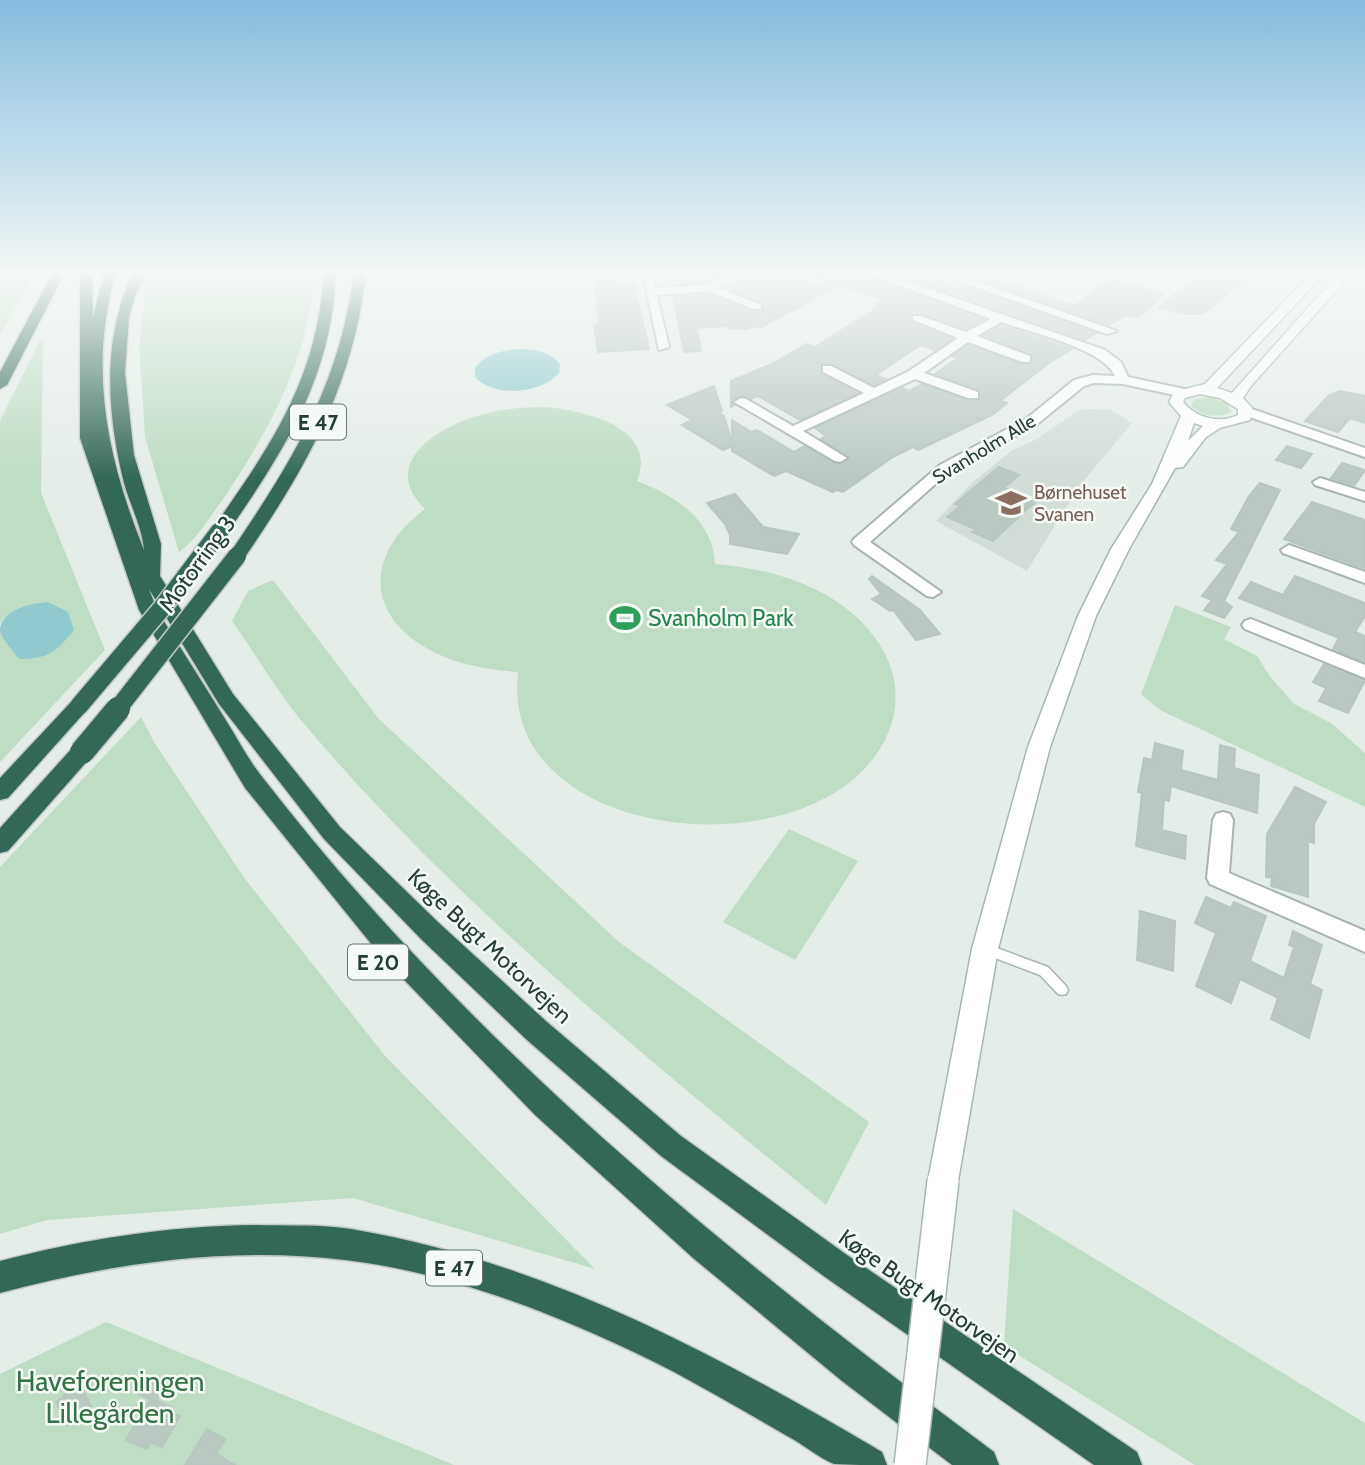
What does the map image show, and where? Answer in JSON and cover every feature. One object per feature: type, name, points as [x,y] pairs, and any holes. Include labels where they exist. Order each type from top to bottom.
[{"type":"highway","points":[[0,386],[24,340]]},
{"type":"highway","points":[[68,340],[64,394],[75,474]]},
{"type":"highway","name":"Køge Bugt Motorvejen","points":[[95,340],[99,430],[123,519],[136,552],[226,699],[332,833],[430,931],[537,1031],[671,1146],[836,1266],[1124,1465]]},
{"type":"highway","points":[[122,340],[119,396],[130,476],[152,545],[151,576]]},
{"type":"highway","name":"E 47","points":[[0,792],[79,706],[162,608],[220,531],[291,419],[315,365],[322,340]]},
{"type":"highway","name":"Motorring 3","points":[[0,844],[146,676],[237,556],[291,473],[327,406],[349,340]]},
{"type":"highway","points":[[125,617],[167,694]]},
{"type":"highway","name":"E 20","points":[[217,768],[298,873],[376,959],[492,1075],[659,1220],[808,1338],[981,1465]]},
{"type":"highway","name":"E 47","points":[[0,1277],[66,1259],[151,1244],[245,1239],[348,1245],[437,1262],[534,1295],[661,1348],[803,1424],[869,1465]]},
{"type":"street","points":[[662,340],[663,347]]},
{"type":"street","points":[[793,431],[914,374],[962,340]]},
{"type":"street","points":[[976,340],[1026,359]]},
{"type":"street","points":[[1066,340],[1101,353],[1117,365],[1123,380]]},
{"type":"street","points":[[910,1465],[927,1297],[943,1181],[985,949],[1038,747],[1087,615],[1120,549],[1160,484],[1185,430],[1189,415],[1180,397],[1210,387],[1255,340]]},
{"type":"street","points":[[1235,399],[1284,340]]},
{"type":"street","points":[[827,369],[876,394]]},
{"type":"street","points":[[914,374],[973,395]]},
{"type":"street","name":"Svanholm Alle","points":[[933,592],[860,542],[945,468],[1031,422],[1074,386],[1093,379],[1123,380],[1180,397]]},
{"type":"street","points":[[1200,390],[1235,399],[1243,416]]},
{"type":"street","points":[[741,402],[840,458]]},
{"type":"street","points":[[1189,415],[1217,423]]},
{"type":"street","points":[[1160,484],[1202,434],[1217,423],[1243,416],[1365,453]]},
{"type":"street","points":[[1321,482],[1365,497]]},
{"type":"street","points":[[1289,550],[1365,578]]},
{"type":"street","points":[[1251,625],[1365,672]]},
{"type":"street","points":[[1223,820],[1218,878],[1365,942]]},
{"type":"lane","points":[[985,949],[1044,971],[1062,990]]},
{"type":"shaded area","name":"Børnehuset Svanen","points":[[1111,410],[1132,423],[1080,485],[1027,571],[936,521],[972,483],[1011,451],[1035,440],[1078,411]]},
{"type":"green space","points":[[140,340],[303,340],[284,391],[256,447],[198,534],[179,552],[145,437]]},
{"type":"green space","points":[[43,341],[41,493],[105,650],[0,762],[0,630],[19,659],[4,617],[0,624],[0,421],[39,342]]},
{"type":"green space","points":[[1210,397],[1227,403],[1231,412],[1210,415],[1191,406],[1194,399]]},
{"type":"green space","name":"Svanholm Park","points":[[544,407],[596,417],[627,434],[637,447],[641,462],[637,481],[678,502],[700,522],[713,548],[715,564],[762,571],[808,586],[848,610],[865,626],[880,645],[890,665],[896,698],[889,731],[855,778],[803,808],[740,823],[674,822],[611,807],[559,776],[525,731],[518,672],[478,667],[449,659],[415,641],[397,624],[386,606],[381,587],[382,567],[390,547],[404,527],[425,509],[412,492],[408,476],[411,461],[420,448],[434,436],[467,419],[506,410]]},
{"type":"green space","points":[[273,580],[378,718],[619,942],[869,1122],[826,1205],[554,977],[425,855],[305,725],[232,621],[248,591]]},
{"type":"green space","points":[[1175,605],[1231,627],[1224,639],[1257,656],[1294,704],[1331,723],[1365,753],[1365,807],[1160,710],[1141,694]]},
{"type":"green space","points":[[141,717],[154,742],[245,879],[386,1057],[595,1269],[353,1198],[47,1220],[0,1234],[0,867]]},
{"type":"green space","points":[[789,829],[858,861],[795,960],[723,922]]},
{"type":"green space","points":[[1013,1209],[1365,1423],[1365,1465],[1195,1465],[1004,1346]]},
{"type":"green space","name":"Haveforeningen Lillegården","points":[[106,1322],[454,1465],[0,1465],[0,1374]]},
{"type":"water","points":[[502,351],[539,351],[553,357],[560,365],[559,373],[541,385],[517,391],[494,388],[475,377],[475,368],[484,359]]},
{"type":"water","points":[[48,602],[68,612],[74,630],[51,653],[37,658],[19,659],[1,635],[1,623],[11,612]]},
{"type":"building","points":[[596,340],[647,340],[649,349],[598,352]]},
{"type":"building","points":[[682,340],[699,340],[701,351],[684,352]]},
{"type":"building","points":[[826,340],[950,340],[935,350],[920,345],[876,375],[886,379],[874,385],[832,364],[821,364],[822,374],[858,393],[800,420],[758,396],[751,399],[740,396],[732,401],[735,405],[731,407],[731,381],[772,364],[806,344],[815,347]]},
{"type":"building","points":[[997,340],[1046,340],[1072,349],[1049,363],[1000,401],[1007,403],[992,415],[918,450],[913,447],[893,457],[843,492],[833,492],[786,471],[774,476],[732,451],[732,446],[723,450],[682,425],[692,420],[667,405],[714,386],[722,411],[718,412],[724,416],[732,443],[732,420],[751,432],[757,430],[794,452],[805,446],[834,463],[841,464],[849,457],[821,439],[826,436],[815,428],[902,388],[909,391],[922,384],[967,400],[980,400],[979,390],[935,374],[958,358],[952,356],[968,345],[1021,364],[1032,364],[1031,354]]},
{"type":"building","points":[[1340,391],[1365,396],[1365,423],[1350,418],[1338,432],[1305,421],[1329,395]]},
{"type":"building","points":[[1287,446],[1312,454],[1301,468],[1276,460]]},
{"type":"building","points":[[1342,463],[1365,470],[1354,486],[1331,478]]},
{"type":"building","points":[[999,467],[1019,475],[1004,488],[1036,501],[993,541],[972,532],[975,529],[947,517],[960,506],[955,504]]},
{"type":"building","points":[[1260,483],[1280,490],[1224,601],[1232,607],[1224,618],[1204,610],[1212,600],[1202,596],[1227,564],[1216,560],[1239,532],[1231,529],[1249,496]]},
{"type":"building","points":[[735,494],[763,527],[799,534],[787,554],[730,544],[730,535],[725,524],[707,503]]},
{"type":"building","points":[[1312,502],[1365,520],[1365,569],[1284,539]]},
{"type":"building","points":[[872,576],[920,610],[940,634],[916,640],[893,610],[890,611],[872,599],[881,594],[869,579]]},
{"type":"building","points":[[1295,576],[1365,603],[1365,616],[1355,632],[1365,636],[1365,662],[1333,649],[1339,638],[1239,598],[1251,582],[1283,595]]},
{"type":"building","points":[[1324,664],[1365,680],[1348,713],[1319,701],[1326,688],[1313,682]]},
{"type":"building","points":[[1155,743],[1183,751],[1181,770],[1218,780],[1220,745],[1235,749],[1234,768],[1259,775],[1257,813],[1171,786],[1169,801],[1164,799],[1162,830],[1186,836],[1185,859],[1136,846],[1142,793],[1138,792],[1144,758],[1152,760]]},
{"type":"building","points":[[1295,787],[1326,802],[1314,824],[1314,843],[1308,841],[1308,897],[1271,886],[1272,878],[1266,877],[1267,834]]},
{"type":"building","points":[[1206,897],[1231,908],[1234,902],[1266,916],[1250,961],[1284,978],[1294,947],[1289,945],[1293,931],[1322,945],[1310,984],[1322,990],[1309,1038],[1271,1019],[1278,998],[1240,979],[1231,1003],[1196,986],[1216,933],[1195,923]]},
{"type":"building","points":[[1140,911],[1175,921],[1173,971],[1137,960]]},
{"type":"building","points":[[144,1376],[165,1388],[156,1400],[171,1407],[169,1411],[180,1416],[162,1447],[151,1442],[147,1449],[126,1440],[150,1400],[134,1391]]},
{"type":"building","points":[[79,1383],[91,1406],[67,1426],[56,1402]]},
{"type":"building","points":[[207,1429],[225,1439],[216,1454],[235,1465],[185,1465]]},
{"type":"place","name":"Børnehuset Svanen","points":[[1011,503]]},
{"type":"place","name":"Svanholm Park","points":[[625,618]]}]
